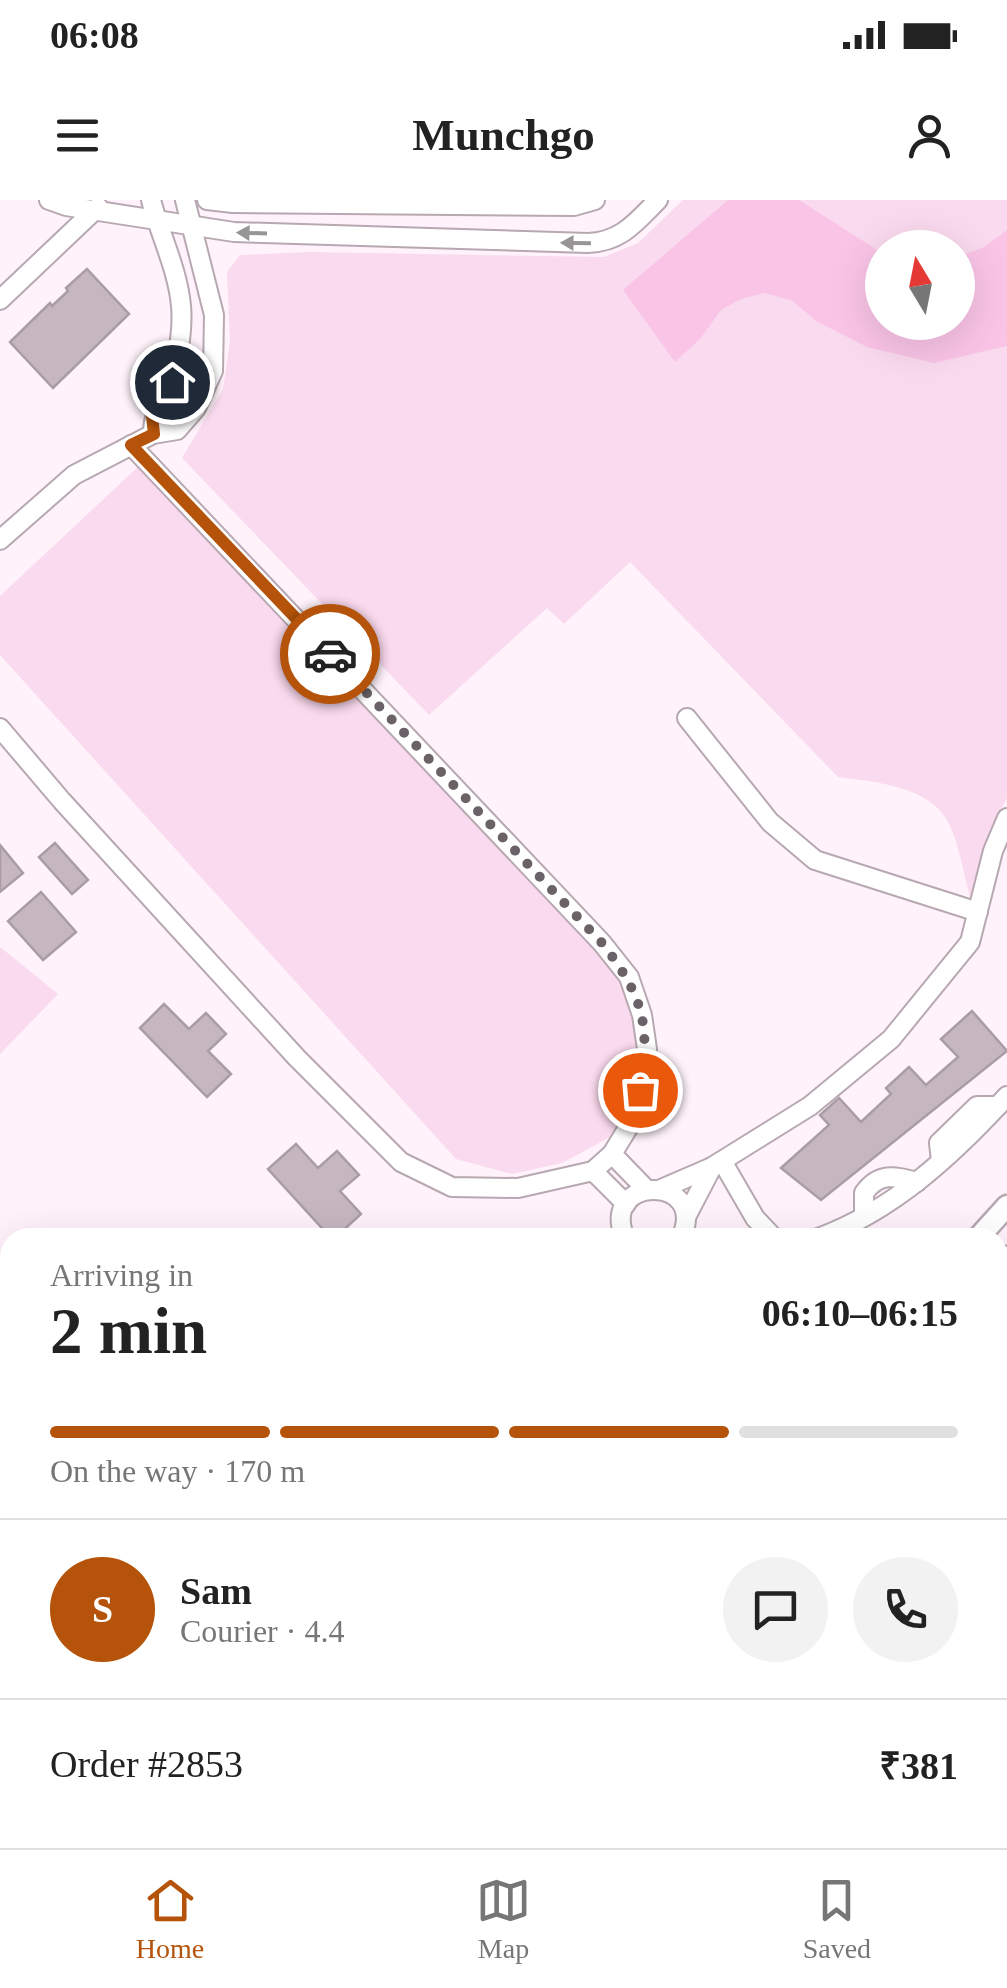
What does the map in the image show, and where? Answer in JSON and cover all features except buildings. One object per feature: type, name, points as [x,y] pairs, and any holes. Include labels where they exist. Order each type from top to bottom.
[{"type":"street","points":[[48,200],[234,232],[608,242],[623,234],[658,200]]},
{"type":"street","points":[[151,200],[178,287],[182,331],[172,382],[152,416],[154,434]]},
{"type":"street","points":[[0,540],[74,475],[154,434],[177,430],[196,408],[213,371],[214,315],[185,200]]},
{"type":"street","points":[[207,200],[574,206],[595,200]]},
{"type":"street","points":[[0,300],[99,206]]},
{"type":"street","points":[[0,728],[298,1058],[402,1162],[452,1187],[518,1188],[592,1170],[612,1154],[631,1123],[647,1048],[642,1015],[629,977],[602,943],[131,445]]},
{"type":"street","points":[[687,718],[770,822],[815,860],[978,912]]},
{"type":"street","points":[[620,1228],[626,1204],[717,1164],[810,1106],[892,1039],[970,942],[993,851],[1007,818]]},
{"type":"street","points":[[839,1228],[864,1216],[864,1193],[878,1179],[893,1176],[916,1182],[942,1161],[939,1143],[977,1106],[1002,1102]]},
{"type":"street","points":[[612,1154],[654,1189],[678,1199],[683,1228]]},
{"type":"street","points":[[686,1228],[717,1164]]},
{"type":"street","points":[[717,1164],[764,1228]]},
{"type":"street","points":[[592,1170],[626,1204]]},
{"type":"street","points":[[987,1228],[1007,1206]]},
{"type":"shaded area","points":[[683,200],[1007,200],[1007,798],[995,820],[971,900],[954,835],[936,806],[897,787],[838,777],[630,562],[564,624],[547,608],[429,715],[182,458],[223,389],[230,342],[227,272],[240,255],[308,252],[604,257],[638,243]]},
{"type":"shaded area","points":[[728,200],[799,200],[865,242],[865,340],[975,340],[975,250],[1007,230],[1007,346],[934,363],[867,347],[816,321],[793,301],[765,293],[741,299],[721,310],[700,339],[675,362],[623,290]]},
{"type":"shaded area","points":[[141,464],[633,973],[649,1004],[654,1045],[650,1093],[610,1137],[562,1163],[512,1174],[456,1159],[0,655],[0,596]]},
{"type":"shaded area","points":[[0,947],[58,994],[0,1054]]},
{"type":"way so far","points":[[330,654],[602,943],[629,977],[642,1015],[647,1048],[640,1090]]},
{"type":"route","points":[[172,382],[152,416],[154,434],[131,445],[330,654]]}]
